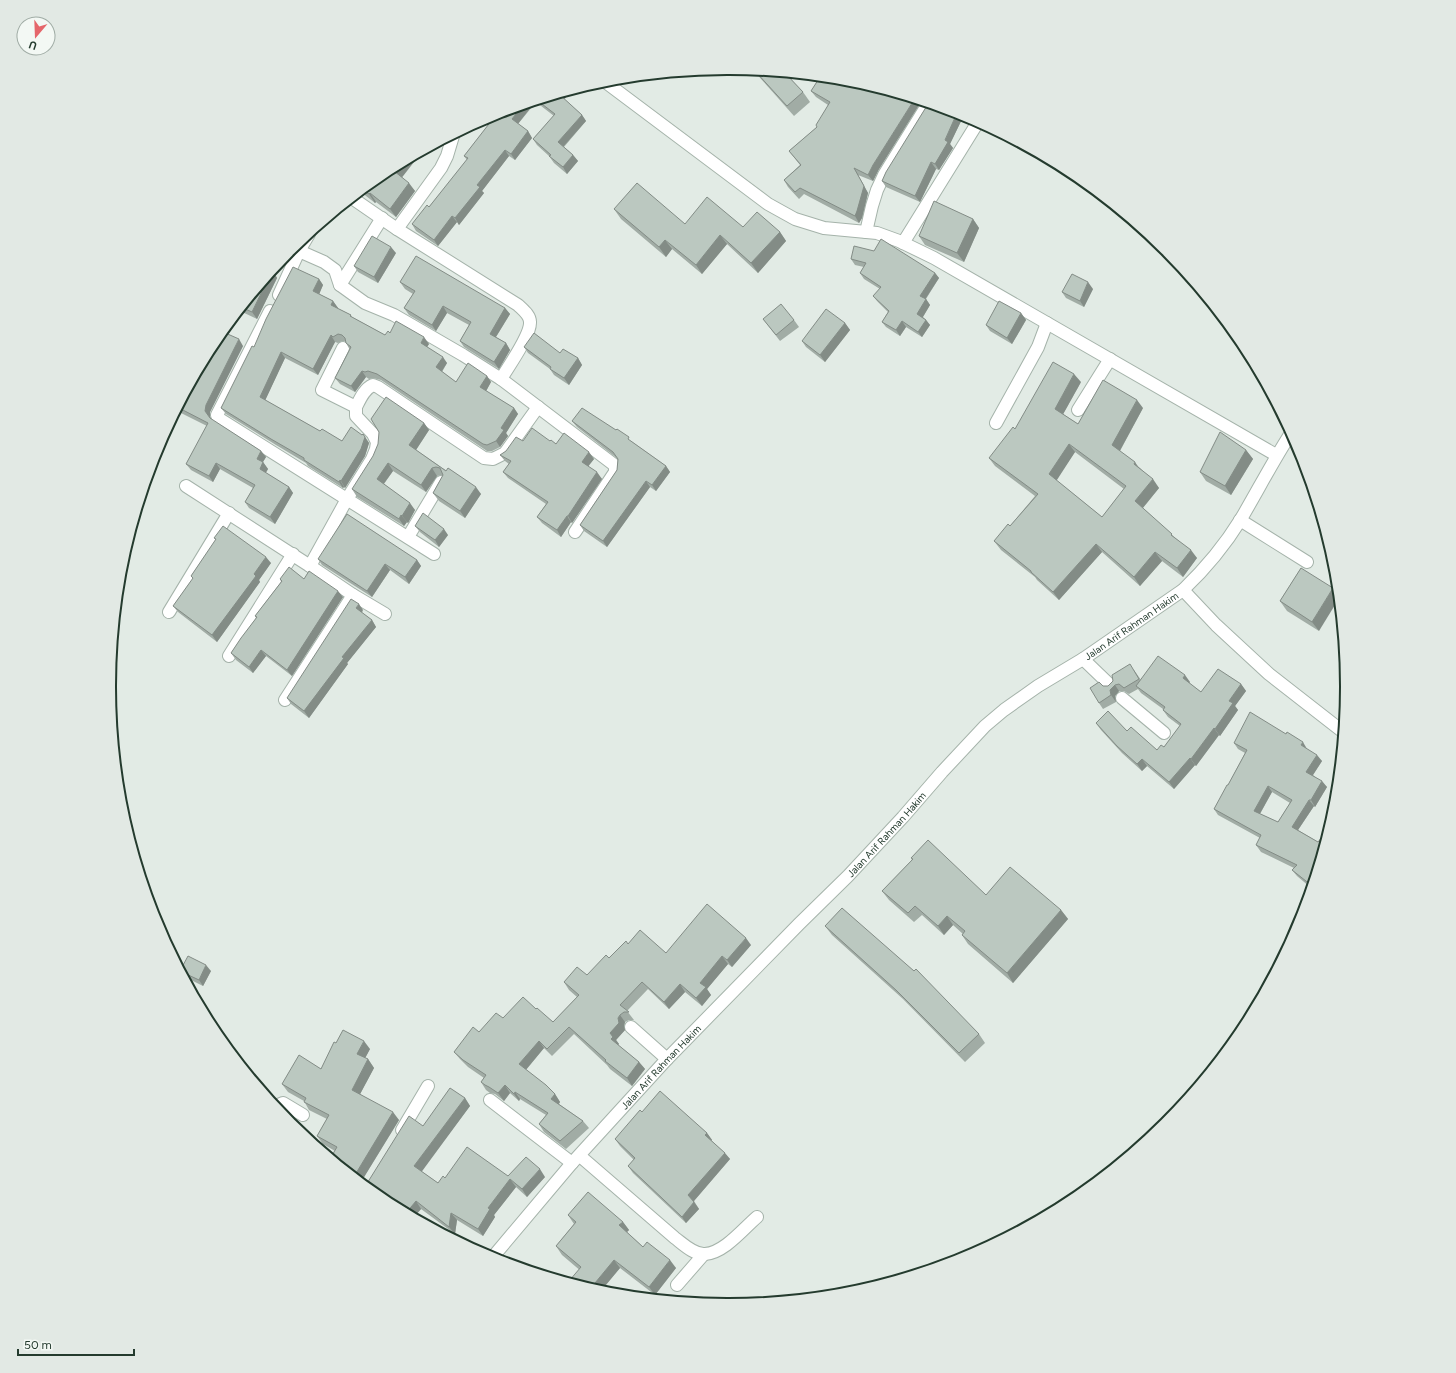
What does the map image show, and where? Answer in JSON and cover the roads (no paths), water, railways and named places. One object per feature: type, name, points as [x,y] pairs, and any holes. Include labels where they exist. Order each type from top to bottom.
[{"type":"street","points":[[611,87],[768,204],[795,220],[824,228],[866,232],[886,236],[934,258],[1276,455]]},
{"type":"street","points":[[866,232],[877,190],[884,175],[926,107]]},
{"type":"street","points":[[903,243],[975,128]]},
{"type":"street","points":[[397,229],[441,168],[447,156],[451,142]]},
{"type":"street","points":[[356,201],[397,229],[518,305],[527,313],[530,322],[529,332],[501,379]]},
{"type":"street","points":[[340,285],[382,218]]},
{"type":"street","points":[[434,554],[218,418],[217,415],[300,251],[324,262],[335,270],[340,285],[365,303],[394,315],[501,379],[613,464],[615,467],[615,472],[575,532]]},
{"type":"street","points":[[996,423],[1038,347],[1047,323]]},
{"type":"street","points":[[343,348],[322,390],[356,406]]},
{"type":"street","points":[[1078,410],[1110,359]]},
{"type":"street","points":[[310,566],[347,499],[372,459],[376,449],[377,442],[373,434],[357,419],[356,416],[356,406],[370,386],[373,385],[378,387],[484,458],[493,459],[505,453],[538,407]]},
{"type":"street","name":"Jalan Arif Rahman Hakim","points":[[497,1252],[576,1160],[667,1059],[848,876],[985,726],[1004,710],[1038,686],[1083,659],[1183,590],[1196,578],[1221,548],[1240,520],[1276,455],[1287,439]]},
{"type":"street","points":[[408,537],[441,482]]},
{"type":"street","points":[[186,486],[293,554],[353,595],[385,614]]},
{"type":"street","points":[[169,612],[229,513]]},
{"type":"street","points":[[1240,520],[1307,562]]},
{"type":"street","points":[[229,656],[293,554]]},
{"type":"street","points":[[1183,590],[1216,625],[1269,674],[1338,727]]},
{"type":"street","points":[[285,700],[353,595]]},
{"type":"street","points":[[1083,659],[1110,684]]},
{"type":"street","points":[[1122,698],[1164,733]]},
{"type":"street","points":[[631,1027],[667,1059]]},
{"type":"street","points":[[396,1140],[428,1086]]},
{"type":"street","points":[[490,1100],[576,1160],[691,1250],[704,1254],[718,1251],[757,1216]]},
{"type":"street","points":[[281,1104],[283,1103],[303,1115]]},
{"type":"street","points":[[677,1285],[704,1254]]}]
